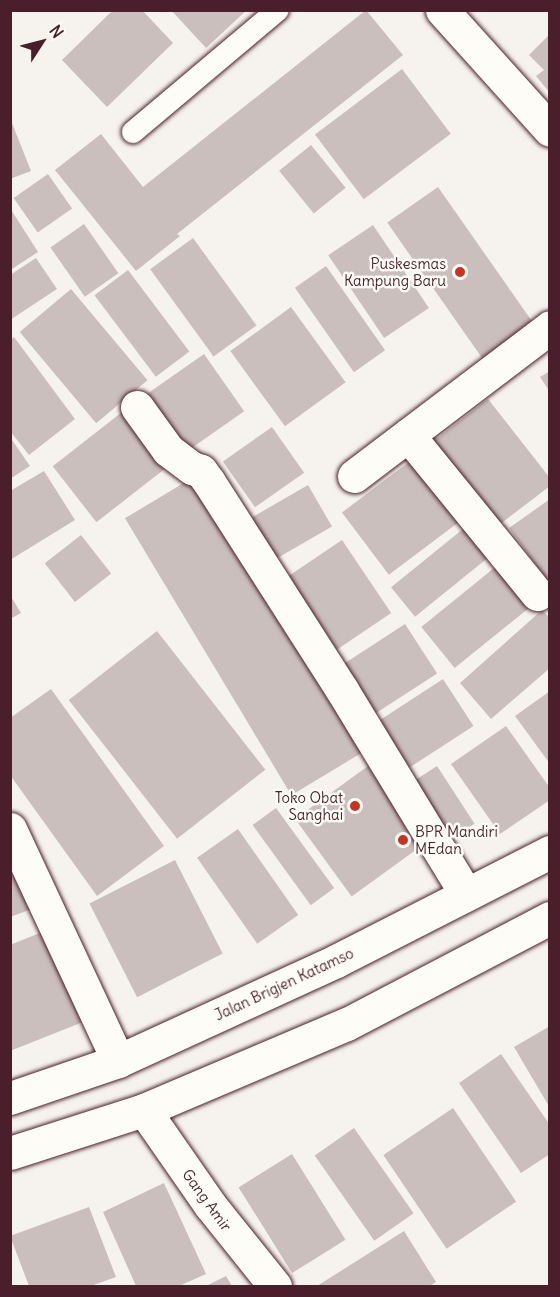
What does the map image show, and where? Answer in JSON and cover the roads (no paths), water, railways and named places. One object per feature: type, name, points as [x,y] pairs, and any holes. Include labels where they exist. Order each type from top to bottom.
[{"type":"street","points":[[442,10],[549,130]]},
{"type":"street","points":[[354,476],[549,327]]},
{"type":"street","points":[[137,407],[168,450],[192,468],[201,471],[209,482],[342,690],[466,894]]},
{"type":"street","points":[[408,435],[537,594]]},
{"type":"street","points":[[10,829],[118,1061]]},
{"type":"street","name":"Jalan Brigjen Katamso","points":[[10,1098],[118,1061],[336,961],[549,852]]},
{"type":"street","points":[[10,1154],[144,1110],[347,1024],[549,918]]},
{"type":"street","name":"Gang Amir","points":[[144,1110],[210,1205],[274,1287]]},
{"type":"lane","points":[[133,132],[278,10]]},
{"type":"place","name":"Puskesmas Kampung Baru","points":[[460,272]]},
{"type":"place","name":"Toko Obat Sanghai","points":[[355,806]]},
{"type":"place","name":"BPR Mandiri MEdan","points":[[403,840]]}]
